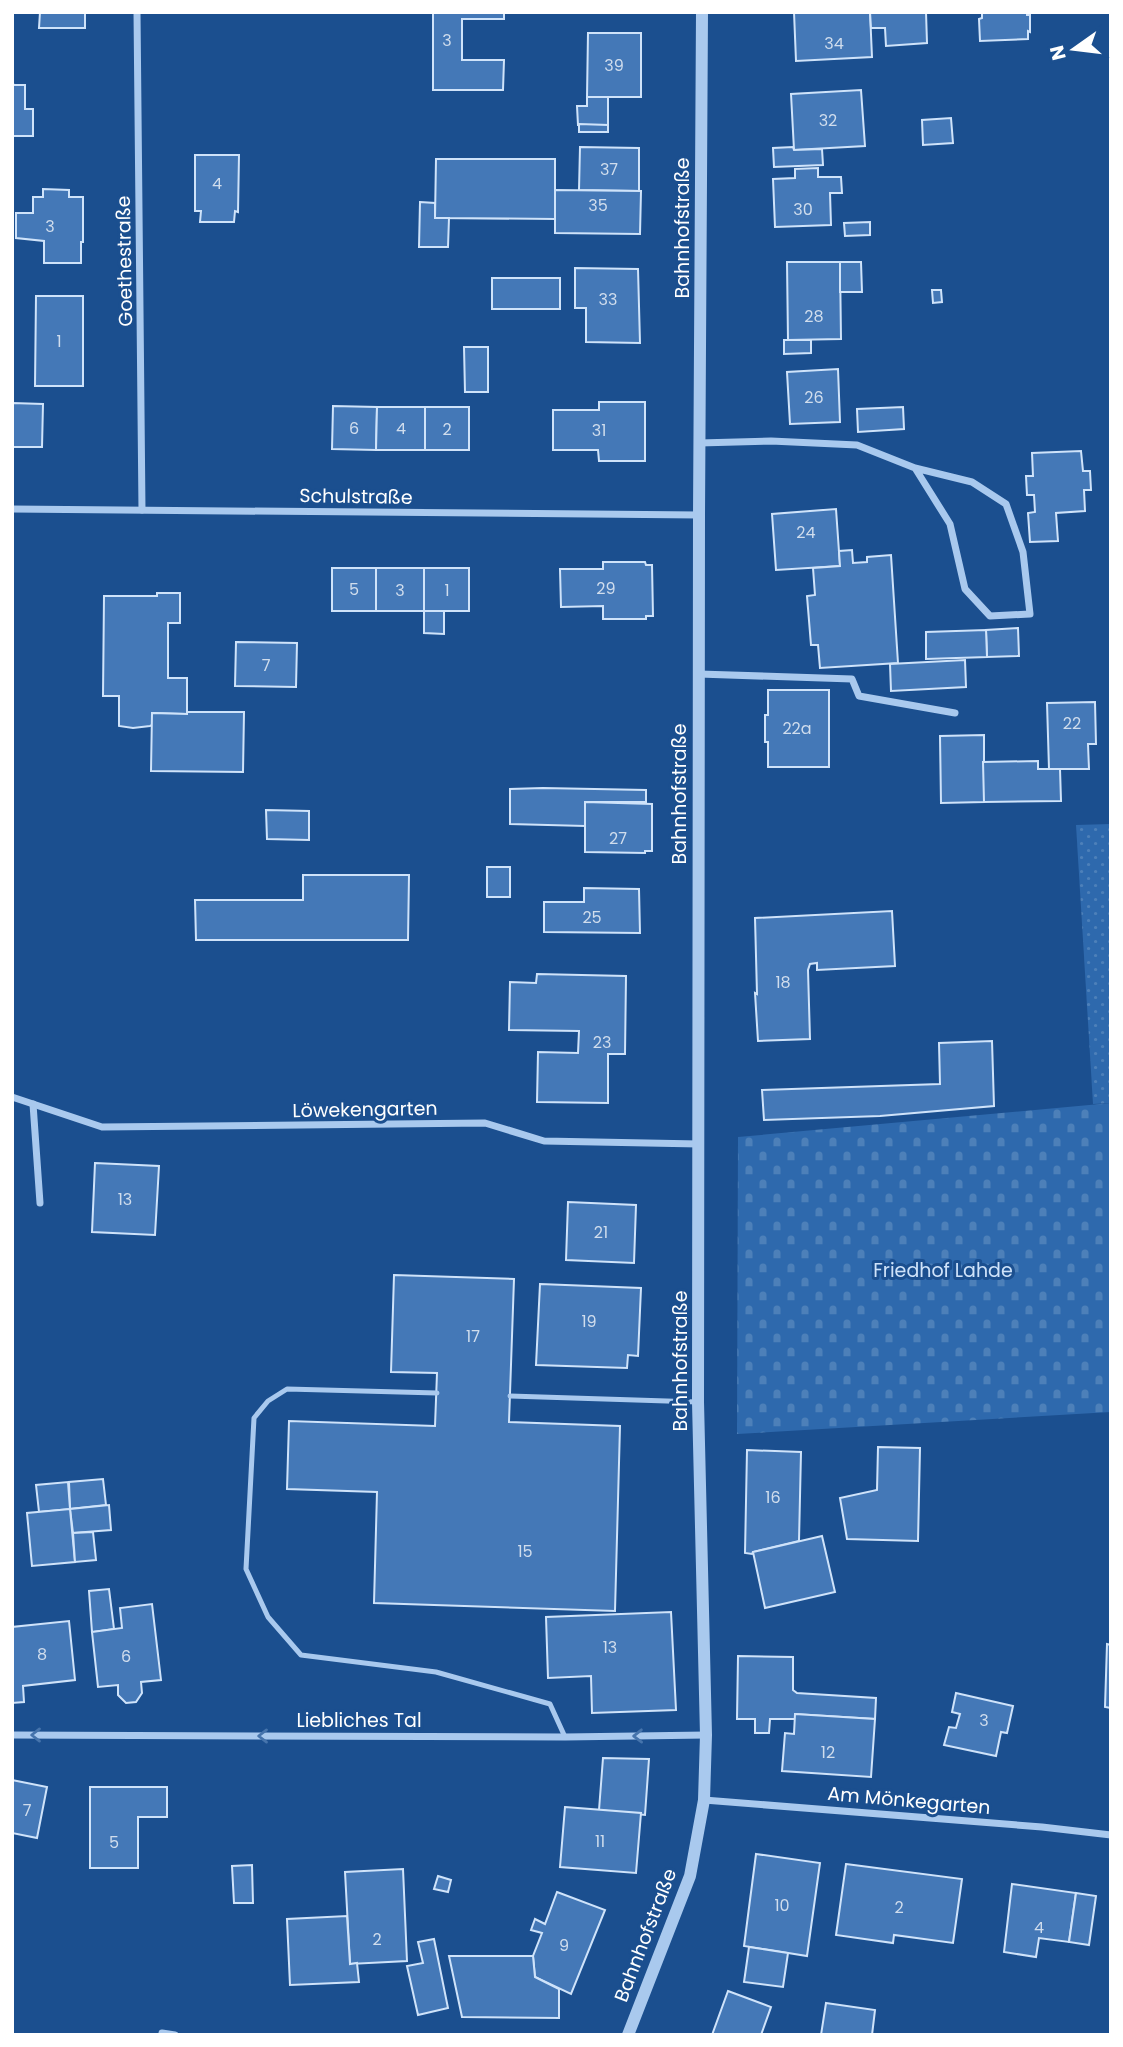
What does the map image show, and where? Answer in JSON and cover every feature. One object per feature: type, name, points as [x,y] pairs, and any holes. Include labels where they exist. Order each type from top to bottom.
[{"type":"street","name":"Goethestraße","points":[[137,12],[142,510]]},
{"type":"street","name":"Bahnhofstraße","points":[[628,2035],[690,1875],[704,1800],[706,1735],[698,1402],[702,12]]},
{"type":"street","points":[[699,443],[771,441],[857,445],[915,468],[972,482],[1006,504],[1023,552],[1030,614],[990,616],[965,589],[950,524],[915,468]]},
{"type":"street","name":"Schulstraße","points":[[12,509],[699,515]]},
{"type":"street","points":[[699,674],[852,679],[859,696],[956,713]]},
{"type":"street","name":"Löwekengarten","points":[[12,1097],[102,1127],[485,1123],[544,1141],[699,1144]]},
{"type":"street","points":[[33,1104],[40,1203]]},
{"type":"street","name":"Liebliches Tal","points":[[12,1735],[706,1735]]},
{"type":"street","name":"Am Mönkegarten","points":[[704,1800],[1111,1835]]},
{"type":"street","points":[[162,2033],[176,2035]]},
{"type":"lane","points":[[437,1393],[287,1389],[268,1401],[254,1418],[246,1569],[268,1617],[301,1655],[436,1672],[550,1704],[565,1737]]},
{"type":"lane","points":[[510,1396],[698,1402]]},
{"type":"green space","points":[[1111,824],[1111,1103],[1093,1104],[1076,825]]},
{"type":"green space","name":"Friedhof Lahde","points":[[1111,1103],[1111,1412],[737,1434],[738,1137]]},
{"type":"building","points":[[40,12],[85,12],[85,28],[39,28]]},
{"type":"building","points":[[433,12],[504,12],[504,19],[462,19],[462,60],[504,60],[503,90],[433,90]]},
{"type":"building","points":[[794,12],[870,12],[872,57],[796,61]]},
{"type":"building","points":[[870,12],[926,12],[927,43],[886,46],[885,28],[871,28]]},
{"type":"building","points":[[982,12],[1027,12],[1027,15],[1030,15],[1028,39],[980,41],[979,19],[982,18]]},
{"type":"building","points":[[588,33],[641,33],[641,97],[587,97]]},
{"type":"building","points":[[12,82],[14,85],[25,85],[25,109],[33,109],[33,136],[12,136]]},
{"type":"building","points":[[861,90],[865,146],[794,150],[791,94]]},
{"type":"building","points":[[587,97],[608,97],[608,125],[578,125],[577,106],[587,106]]},
{"type":"building","points":[[951,118],[953,143],[923,145],[922,120]]},
{"type":"building","points":[[579,124],[608,125],[608,132],[579,132]]},
{"type":"building","points":[[580,147],[639,148],[639,191],[579,190]]},
{"type":"building","points":[[793,147],[794,150],[822,149],[823,165],[774,167],[773,148]]},
{"type":"building","points":[[195,155],[239,155],[238,212],[235,211],[234,222],[200,222],[201,211],[195,211]]},
{"type":"building","points":[[436,159],[555,159],[555,219],[435,218]]},
{"type":"building","points":[[818,168],[818,177],[841,177],[842,193],[830,193],[831,225],[775,227],[773,179],[795,178],[795,169]]},
{"type":"building","points":[[43,189],[69,190],[69,197],[83,197],[81,263],[44,263],[44,241],[16,238],[16,213],[33,213],[33,197],[43,197]]},
{"type":"building","points":[[555,190],[641,191],[640,234],[555,233]]},
{"type":"building","points":[[420,202],[435,203],[435,218],[449,218],[448,247],[419,247]]},
{"type":"building","points":[[870,222],[870,235],[845,236],[844,223]]},
{"type":"building","points":[[787,262],[840,262],[841,339],[788,340]]},
{"type":"building","points":[[840,262],[861,262],[862,292],[840,292]]},
{"type":"building","points":[[575,268],[638,269],[640,343],[586,342],[586,308],[575,308]]},
{"type":"building","points":[[492,278],[560,278],[560,309],[492,309]]},
{"type":"building","points":[[932,290],[941,290],[942,302],[933,303]]},
{"type":"building","points":[[36,296],[83,296],[83,386],[35,386]]},
{"type":"building","points":[[784,340],[811,340],[811,353],[784,354]]},
{"type":"building","points":[[464,347],[488,347],[488,392],[465,392]]},
{"type":"building","points":[[838,369],[840,422],[790,424],[787,372]]},
{"type":"building","points":[[599,402],[645,402],[645,461],[599,461],[598,450],[553,450],[553,410],[599,410]]},
{"type":"building","points":[[12,403],[43,404],[42,447],[12,447]]},
{"type":"building","points":[[333,406],[377,407],[376,450],[332,449]]},
{"type":"building","points":[[377,407],[425,407],[425,450],[376,450]]},
{"type":"building","points":[[425,407],[469,407],[469,450],[425,450]]},
{"type":"building","points":[[903,407],[904,429],[858,432],[857,409]]},
{"type":"building","points":[[1081,451],[1083,471],[1090,471],[1091,490],[1084,490],[1085,511],[1056,513],[1058,541],[1030,542],[1028,513],[1035,512],[1034,495],[1027,495],[1026,476],[1033,476],[1032,453]]},
{"type":"building","points":[[836,509],[840,566],[776,570],[772,514]]},
{"type":"building","points":[[852,550],[853,563],[867,562],[867,557],[891,555],[898,663],[820,668],[818,645],[811,645],[807,596],[815,595],[813,568],[840,566],[839,551]]},
{"type":"building","points":[[603,562],[645,562],[646,565],[652,565],[653,616],[646,616],[646,619],[603,619],[603,606],[561,607],[560,569],[603,569]]},
{"type":"building","points":[[332,568],[376,568],[376,611],[332,611]]},
{"type":"building","points":[[376,568],[424,568],[424,611],[376,611]]},
{"type":"building","points":[[424,568],[469,568],[469,611],[424,611]]},
{"type":"building","points":[[157,593],[180,593],[180,623],[168,623],[168,678],[187,678],[187,714],[152,713],[150,726],[119,726],[119,696],[103,696],[104,596],[157,596]]},
{"type":"building","points":[[424,611],[444,611],[444,634],[424,633]]},
{"type":"building","points":[[1018,628],[1019,656],[987,657],[986,630]]},
{"type":"building","points":[[986,630],[987,657],[926,659],[926,632]]},
{"type":"building","points":[[236,642],[297,643],[296,687],[235,686]]},
{"type":"building","points":[[965,660],[966,687],[891,691],[890,664]]},
{"type":"building","points":[[768,690],[829,690],[829,767],[768,767],[765,715],[768,715]]},
{"type":"building","points":[[1095,702],[1096,744],[1088,744],[1089,769],[1049,769],[1047,703]]},
{"type":"building","points":[[244,712],[243,772],[151,771],[152,713]]},
{"type":"building","points":[[984,735],[984,802],[941,803],[940,736]]},
{"type":"building","points":[[1038,761],[1038,769],[1060,769],[1061,801],[984,802],[983,762]]},
{"type":"building","points":[[510,789],[646,790],[646,802],[585,802],[585,826],[510,824]]},
{"type":"building","points":[[585,802],[652,804],[652,851],[585,852]]},
{"type":"building","points":[[266,810],[309,811],[309,840],[267,839]]},
{"type":"building","points":[[487,867],[510,867],[510,897],[487,897]]},
{"type":"building","points":[[303,875],[409,875],[408,940],[196,940],[195,900],[303,900]]},
{"type":"building","points":[[584,888],[639,889],[640,933],[544,932],[544,902],[584,902]]},
{"type":"building","points":[[892,911],[895,966],[817,970],[817,963],[810,964],[810,1039],[758,1041],[755,918]]},
{"type":"building","points":[[537,974],[626,976],[625,1054],[608,1054],[608,1103],[537,1102],[538,1052],[578,1053],[579,1031],[509,1030],[510,982],[536,983]]},
{"type":"building","points":[[992,1041],[994,1106],[880,1116],[764,1120],[762,1090],[940,1084],[939,1043]]},
{"type":"building","points":[[95,1163],[159,1166],[155,1235],[92,1232]]},
{"type":"building","points":[[568,1202],[636,1205],[634,1263],[566,1260]]},
{"type":"building","points":[[394,1275],[514,1279],[509,1422],[620,1426],[615,1611],[374,1603],[377,1492],[287,1489],[289,1421],[435,1426],[437,1373],[391,1372]]},
{"type":"building","points":[[540,1284],[641,1288],[638,1356],[628,1355],[627,1368],[536,1365]]},
{"type":"building","points":[[878,1447],[920,1448],[918,1541],[847,1539],[840,1498],[877,1490]]},
{"type":"building","points":[[747,1450],[801,1452],[799,1541],[752,1554],[745,1553]]},
{"type":"building","points":[[103,1479],[106,1505],[70,1509],[69,1482]]},
{"type":"building","points":[[68,1482],[70,1509],[39,1512],[36,1485]]},
{"type":"building","points":[[109,1505],[111,1530],[73,1533],[70,1509]]},
{"type":"building","points":[[70,1509],[75,1562],[32,1566],[27,1513]]},
{"type":"building","points":[[93,1532],[96,1560],[75,1562],[73,1533]]},
{"type":"building","points":[[822,1536],[835,1592],[765,1608],[753,1552]]},
{"type":"building","points":[[109,1589],[114,1629],[92,1632],[89,1591]]},
{"type":"building","points":[[152,1604],[161,1680],[141,1682],[142,1693],[136,1702],[126,1703],[118,1695],[118,1685],[98,1687],[92,1632],[122,1628],[120,1608]]},
{"type":"building","points":[[671,1612],[676,1710],[592,1713],[591,1676],[548,1678],[546,1617]]},
{"type":"building","points":[[69,1621],[75,1680],[23,1686],[24,1702],[12,1703],[12,1627]]},
{"type":"building","points":[[1107,1644],[1111,1645],[1111,1708],[1105,1707]]},
{"type":"building","points":[[738,1656],[793,1657],[793,1690],[797,1693],[876,1698],[875,1719],[795,1714],[795,1719],[770,1719],[769,1733],[755,1733],[755,1719],[737,1719]]},
{"type":"building","points":[[956,1693],[1013,1706],[1007,1733],[1001,1732],[996,1756],[944,1745],[949,1727],[956,1728],[960,1714],[952,1712]]},
{"type":"building","points":[[795,1714],[875,1719],[871,1777],[782,1771],[785,1733],[794,1734]]},
{"type":"building","points":[[603,1758],[649,1759],[645,1815],[599,1810]]},
{"type":"building","points":[[12,1780],[47,1787],[37,1838],[12,1833]]},
{"type":"building","points":[[90,1787],[167,1787],[167,1817],[138,1817],[138,1868],[90,1868]]},
{"type":"building","points":[[565,1807],[641,1813],[636,1873],[560,1867]]},
{"type":"building","points":[[756,1854],[820,1863],[807,1956],[744,1946]]},
{"type":"building","points":[[846,1864],[962,1879],[953,1943],[894,1935],[893,1943],[836,1935]]},
{"type":"building","points":[[252,1865],[253,1903],[234,1903],[232,1866]]},
{"type":"building","points":[[403,1869],[407,1961],[350,1964],[345,1872]]},
{"type":"building","points":[[438,1876],[451,1880],[448,1892],[434,1889]]},
{"type":"building","points":[[1012,1884],[1076,1893],[1069,1942],[1039,1938],[1036,1957],[1004,1952]]},
{"type":"building","points":[[557,1892],[605,1910],[571,1994],[535,1977],[533,1956],[542,1933],[531,1930],[535,1919],[545,1924]]},
{"type":"building","points":[[1076,1893],[1096,1896],[1089,1945],[1069,1942]]},
{"type":"building","points":[[347,1916],[350,1964],[357,1963],[359,1982],[290,1985],[287,1919]]},
{"type":"building","points":[[434,1939],[448,2008],[418,2015],[407,1966],[423,1963],[418,1942]]},
{"type":"building","points":[[749,1947],[788,1953],[783,1987],[744,1982]]},
{"type":"building","points":[[449,1956],[533,1956],[535,1977],[559,1989],[559,2018],[462,2017]]},
{"type":"building","points":[[728,1991],[771,2007],[761,2035],[712,2035]]},
{"type":"building","points":[[826,2003],[875,2010],[872,2035],[821,2035]]}]
